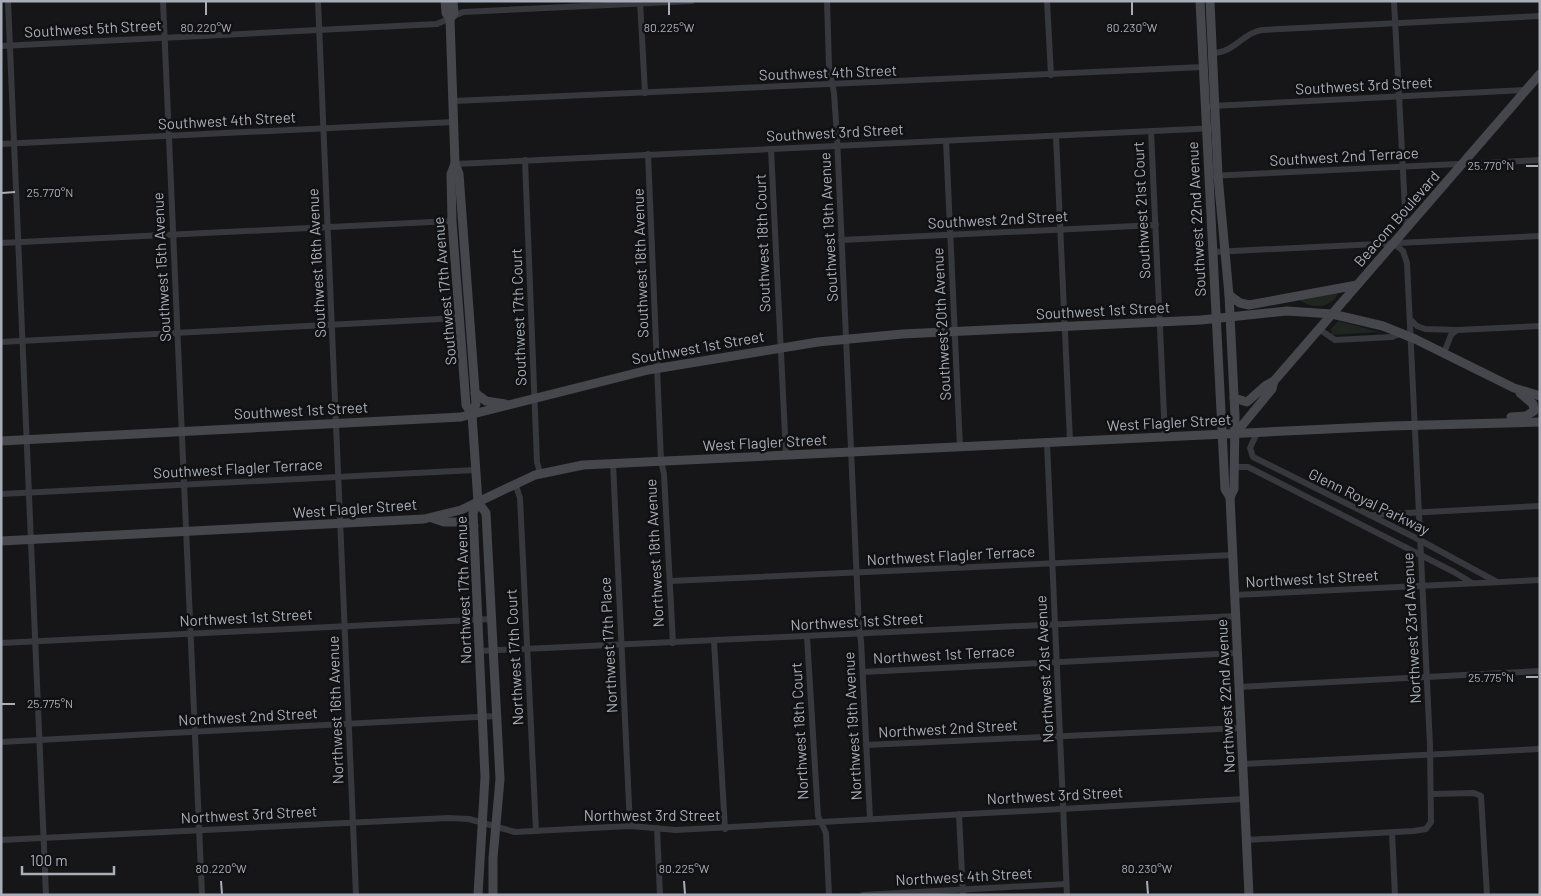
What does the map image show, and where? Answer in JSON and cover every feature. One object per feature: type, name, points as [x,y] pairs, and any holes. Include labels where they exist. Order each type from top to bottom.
[{"type":"main road","name":"Southwest 17th Avenue","points":[[445,1],[446,13],[450,19],[455,164],[459,174],[476,404],[472,415],[478,502]]},
{"type":"main road","name":"Southwest 17th Avenue","points":[[450,19],[454,13],[453,1]]},
{"type":"main road","name":"Southwest 22nd Avenue","points":[[1200,1],[1222,434]]},
{"type":"main road","name":"Southwest 22nd Avenue","points":[[1210,1],[1218,176],[1229,295],[1235,434]]},
{"type":"main road","name":"Beacom Boulevard","points":[[1234,398],[1246,402],[1274,381],[1525,90],[1538,80]]},
{"type":"main road","name":"Southwest 17th Avenue","points":[[455,164],[451,174],[452,221],[466,405],[472,415]]},
{"type":"main road","points":[[452,221],[462,231]]},
{"type":"main road","points":[[1229,295],[1244,304],[1283,299],[1357,285]]},
{"type":"main road","points":[[1283,299],[1299,304],[1312,312]]},
{"type":"main road","name":"Southwest 1st Street","points":[[1,441],[472,415],[658,368],[846,339],[1216,319],[1279,311],[1332,314],[1371,323],[1411,337],[1514,388],[1540,396]]},
{"type":"main road","points":[[460,318],[468,312]]},
{"type":"main road","name":"Beacom Boulevard","points":[[1235,434],[1272,389],[1274,381]]},
{"type":"main road","points":[[1415,426],[1428,420],[1531,414],[1534,411],[1533,404],[1514,388]]},
{"type":"main road","points":[[475,393],[486,401],[510,404]]},
{"type":"main road","name":"West Flagler Street","points":[[1,541],[432,518],[478,502],[515,483],[540,473],[571,466],[1222,434],[1540,422]]},
{"type":"main road","name":"Northwest 22nd Avenue","points":[[1222,434],[1225,489],[1230,497],[1249,895]]},
{"type":"main road","name":"Northwest 22nd Avenue","points":[[1230,497],[1234,489],[1235,434]]},
{"type":"main road","name":"Northwest 17th Avenue","points":[[478,895],[485,786],[473,513],[478,502],[486,512],[500,784],[493,895]]},
{"type":"main road","points":[[432,518],[444,522],[466,522],[474,526]]},
{"type":"street","points":[[8,1],[46,895]]},
{"type":"street","name":"Southwest 15th Avenue","points":[[163,1],[202,895]]},
{"type":"street","name":"Southwest 16th Avenue","points":[[318,1],[340,524]]},
{"type":"street","name":"Southwest 5th Street","points":[[1,46],[437,24],[463,12],[692,1]]},
{"type":"street","name":"Southwest 19th Avenue","points":[[827,1],[830,66],[838,146],[851,452]]},
{"type":"street","points":[[1048,1],[1051,75]]},
{"type":"street","points":[[1394,1],[1406,228]]},
{"type":"street","points":[[641,2],[645,93]]},
{"type":"street","points":[[1212,53],[1226,52],[1254,32],[1262,30],[1540,16]]},
{"type":"street","name":"Southwest 4th Street","points":[[454,101],[1202,67]]},
{"type":"street","name":"Southwest 3rd Street","points":[[1205,106],[1525,90]]},
{"type":"street","name":"Southwest 4th Street","points":[[1,144],[454,122]]},
{"type":"street","name":"Southwest 3rd Street","points":[[455,164],[1216,128]]},
{"type":"street","name":"Southwest 21st Court","points":[[1151,131],[1166,437]]},
{"type":"street","points":[[1056,136],[1070,441]]},
{"type":"street","name":"Southwest 20th Avenue","points":[[946,141],[960,447]]},
{"type":"street","name":"Southwest 18th Court","points":[[772,149],[786,455]]},
{"type":"street","name":"Southwest 18th Avenue","points":[[648,154],[661,461]]},
{"type":"street","name":"Southwest 17th Court","points":[[525,160],[537,462],[540,473]]},
{"type":"street","name":"Southwest 2nd Terrace","points":[[1209,176],[1540,160]]},
{"type":"street","points":[[1,243],[452,221]]},
{"type":"street","name":"Southwest 2nd Street","points":[[841,240],[1156,225]]},
{"type":"street","points":[[1213,252],[1540,236]]},
{"type":"street","name":"Northwest 23rd Avenue","points":[[1392,832],[1414,831],[1428,827],[1431,820],[1432,794],[1407,263],[1403,251],[1393,243]]},
{"type":"street","points":[[1,342],[460,318]]},
{"type":"street","points":[[1410,319],[1422,328],[1457,330],[1540,326]]},
{"type":"street","points":[[1319,329],[1335,340],[1392,337],[1401,333]]},
{"type":"street","points":[[1444,353],[1451,335],[1457,330]]},
{"type":"street","name":"Glenn Royal Parkway","points":[[1257,433],[1250,448],[1253,457],[1498,582]]},
{"type":"street","name":"Northwest 21st Avenue","points":[[1047,443],[1067,895]]},
{"type":"street","name":"Northwest 19th Avenue","points":[[851,452],[870,818]]},
{"type":"street","name":"Northwest 18th Avenue","points":[[661,461],[664,474],[673,643]]},
{"type":"street","name":"Northwest 17th Place","points":[[613,463],[630,826]]},
{"type":"street","name":"Glenn Royal Parkway","points":[[1234,467],[1248,467],[1472,583]]},
{"type":"street","name":"Southwest Flagler Terrace","points":[[1,494],[475,470]]},
{"type":"street","name":"Northwest 17th Court","points":[[515,483],[520,498],[536,831]]},
{"type":"street","points":[[1368,516],[1540,506]]},
{"type":"street","name":"Northwest 16th Avenue","points":[[340,524],[356,895]]},
{"type":"street","name":"Northwest Flagler Terrace","points":[[670,581],[1233,555]]},
{"type":"street","name":"Northwest 1st Street","points":[[1235,595],[1540,580]]},
{"type":"street","name":"Northwest 1st Street","points":[[479,651],[1236,616]]},
{"type":"street","name":"Northwest 1st Street","points":[[1,643],[492,619]]},
{"type":"street","name":"Northwest 18th Court","points":[[807,637],[818,816],[821,824]]},
{"type":"street","points":[[714,641],[725,829]]},
{"type":"street","name":"Northwest 1st Terrace","points":[[862,672],[1237,653]]},
{"type":"street","points":[[1239,687],[1540,671]]},
{"type":"street","name":"Northwest 2nd Street","points":[[1,742],[496,716]]},
{"type":"street","name":"Northwest 2nd Street","points":[[866,745],[1241,728]]},
{"type":"street","points":[[1243,764],[1540,748]]},
{"type":"street","points":[[1432,794],[1474,792],[1480,795],[1483,802],[1487,895]]},
{"type":"street","name":"Northwest 3rd Street","points":[[1,840],[455,818],[482,823],[510,832],[630,826],[676,830],[725,829],[821,824],[860,821],[870,818],[1244,799]]},
{"type":"street","points":[[959,814],[963,892]]},
{"type":"street","points":[[821,824],[826,833],[829,895]]},
{"type":"street","points":[[657,828],[660,895]]},
{"type":"street","points":[[1246,840],[1392,832],[1395,895]]},
{"type":"street","name":"Northwest 4th Street","points":[[863,895],[963,892],[1066,884]]},
{"type":"shaded area","points":[[1339,291],[1332,301],[1322,306],[1310,305],[1299,300]]},
{"type":"shaded area","points":[[1338,321],[1390,335],[1378,332],[1332,335],[1331,329]]}]
